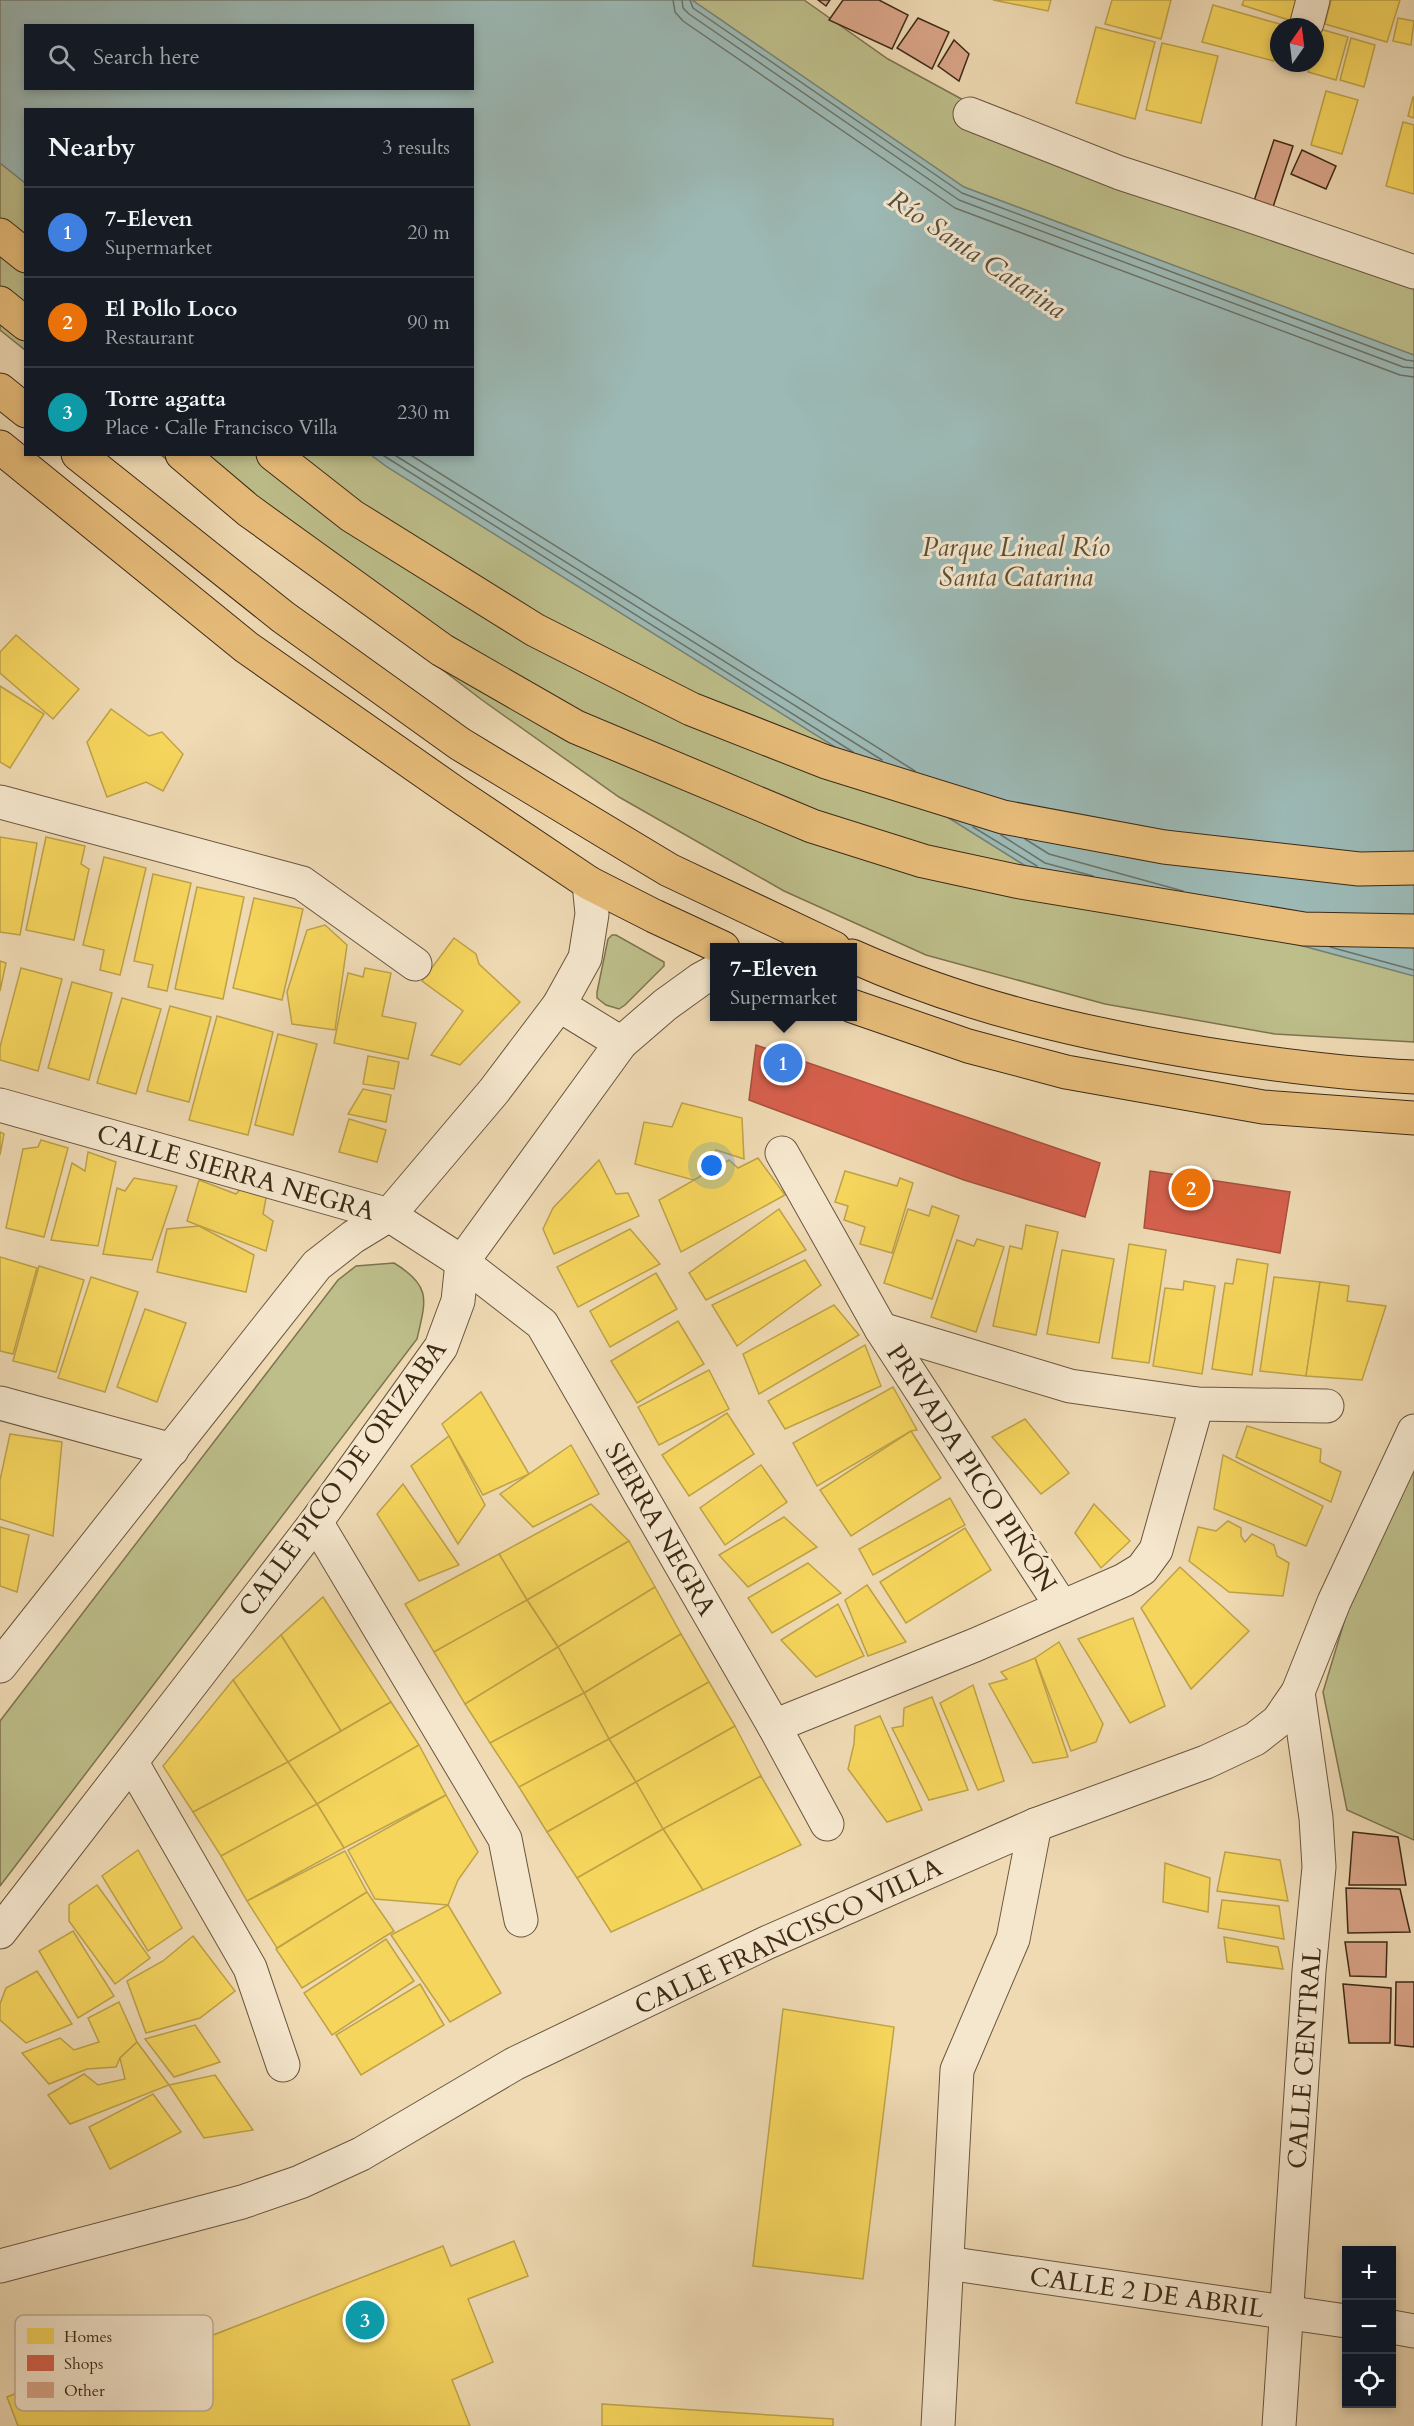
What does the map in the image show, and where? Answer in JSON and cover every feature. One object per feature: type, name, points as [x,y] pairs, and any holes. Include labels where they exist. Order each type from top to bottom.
[{"type":"main road","points":[[0,235],[24,254]]},
{"type":"main road","points":[[0,303],[24,322]]},
{"type":"main road","points":[[0,390],[24,409]]},
{"type":"main road","points":[[0,447],[246,647],[455,794],[589,883],[712,943]]},
{"type":"main road","points":[[81,456],[283,617],[460,744],[669,870],[823,943]]},
{"type":"main road","points":[[184,456],[248,510],[442,650],[576,727],[812,826],[923,861],[1015,881],[1304,929],[1414,931]]},
{"type":"main road","points":[[276,456],[352,516],[535,630],[691,709],[826,762],[1003,817],[1164,847],[1359,868],[1414,868]]},
{"type":"main road","points":[[857,958],[967,1001],[1058,1026],[1138,1043],[1255,1062],[1414,1077]]},
{"type":"main road","points":[[857,1008],[968,1046],[1066,1072],[1263,1107],[1414,1118]]},
{"type":"street","points":[[969,114],[1120,173],[1414,272]]},
{"type":"street","points":[[0,802],[302,883],[414,964]]},
{"type":"street","points":[[0,1666],[317,1265],[353,1237],[389,1215],[494,1091],[559,1005],[585,958],[592,914],[589,883]]},
{"type":"street","name":"CALLE PICO DE ORIZABA","points":[[0,1932],[316,1522],[441,1347],[458,1300],[462,1263],[621,1043],[665,1005],[710,974]]},
{"type":"street","points":[[559,1005],[621,1043]]},
{"type":"street","name":"CALLE SIERRA NEGRA","points":[[0,1106],[389,1215],[462,1263]]},
{"type":"street","name":"PRIVADA PICO PIÑÓN","points":[[782,1153],[881,1329],[1062,1607]]},
{"type":"street","name":"SIERRA NEGRA","points":[[462,1263],[542,1324],[828,1824]]},
{"type":"street","name":"PRIVADA PICO PIÑÓN","points":[[881,1329],[1070,1386],[1197,1404],[1327,1406]]},
{"type":"street","points":[[0,1403],[172,1450]]},
{"type":"street","name":"PRIVADA PICO PIÑÓN","points":[[774,1726],[1062,1607],[1124,1580],[1142,1569],[1156,1550],[1197,1404]]},
{"type":"street","name":"CALLE FRANCISCO VILLA","points":[[0,2266],[243,2202],[300,2182],[361,2154],[535,2054],[766,1943],[1035,1825],[1206,1762],[1255,1739],[1278,1721],[1298,1692],[1334,1602],[1414,1431]]},
{"type":"street","points":[[316,1522],[506,1839],[520,1920]]},
{"type":"street","name":"CALLE CENTRAL","points":[[1279,2426],[1309,1971],[1319,1867],[1316,1818],[1298,1692]]},
{"type":"street","points":[[132,1763],[250,1968],[283,2065]]},
{"type":"street","points":[[938,2426],[957,2070],[1013,1939],[1035,1825]]},
{"type":"street","name":"CALLE 2 DE ABRIL","points":[[947,2262],[1342,2320]]},
{"type":"street","points":[[1396,2328],[1414,2331]]},
{"type":"green space","name":"Río Santa Catarina","points":[[0,0],[804,0],[888,59],[967,102],[1414,289],[1414,1042],[1275,1034],[1105,1004],[926,955],[784,891],[619,797],[482,700],[162,456],[474,456],[474,108],[24,108],[24,349],[0,330]]},
{"type":"green space","points":[[616,935],[664,962],[664,966],[619,1009],[606,1005],[597,998],[608,939]]},
{"type":"green space","points":[[394,1263],[415,1279],[423,1295],[423,1314],[417,1339],[0,1886],[0,1721],[338,1280],[356,1266]]},
{"type":"green space","points":[[1414,1466],[1414,1840],[1347,1810],[1323,1692],[1348,1609]]},
{"type":"water","name":"Río Santa Catarina","points":[[0,0],[692,0],[964,187],[1414,355],[1414,976],[1040,875],[372,456],[474,456],[474,108],[24,108],[24,182],[0,163]]},
{"type":"building: Homes","points":[[993,0],[1051,0],[1048,11]]},
{"type":"building: Homes","points":[[1112,0],[1171,0],[1161,39],[1105,24]]},
{"type":"building: Homes","points":[[1244,0],[1299,0],[1293,18],[1283,18],[1242,5]]},
{"type":"building: Homes","points":[[1331,0],[1400,0],[1387,42],[1325,24]]},
{"type":"building: Homes","points":[[1213,5],[1270,21],[1270,60],[1202,42]]},
{"type":"building: Homes","points":[[1398,18],[1414,21],[1411,45],[1393,41]]},
{"type":"building: Homes","points":[[1096,27],[1155,42],[1135,119],[1076,103]]},
{"type":"building: Homes","points":[[1324,30],[1348,37],[1336,80],[1308,72],[1324,72]]},
{"type":"building: Homes","points":[[1351,38],[1375,45],[1364,87],[1340,80]]},
{"type":"building: Homes","points":[[1162,43],[1218,56],[1201,123],[1146,110]]},
{"type":"building: Homes","points":[[1326,91],[1358,100],[1342,154],[1311,145]]},
{"type":"building: Homes","points":[[1414,97],[1414,118],[1408,116]]},
{"type":"building: Homes","points":[[1403,122],[1414,125],[1414,194],[1386,186]]},
{"type":"building: Homes","points":[[16,635],[79,689],[53,719],[0,673],[0,652]]},
{"type":"building: Homes","points":[[0,686],[44,714],[10,768],[0,762]]},
{"type":"building: Homes","points":[[111,709],[149,736],[162,732],[183,754],[163,791],[146,782],[107,797],[87,742]]},
{"type":"building: Homes","points":[[0,837],[37,843],[20,935],[0,932]]},
{"type":"building: Homes","points":[[46,837],[85,846],[81,864],[89,869],[74,940],[26,930]]},
{"type":"building: Homes","points":[[104,857],[146,868],[120,975],[100,970],[104,950],[83,945]]},
{"type":"building: Homes","points":[[153,874],[191,883],[167,991],[148,987],[153,965],[134,961]]},
{"type":"building: Homes","points":[[197,887],[244,897],[223,999],[175,989]]},
{"type":"building: Homes","points":[[254,898],[303,909],[282,1000],[233,988]]},
{"type":"building: Homes","points":[[325,925],[347,945],[335,1030],[292,1024],[287,992],[307,930]]},
{"type":"building: Homes","points":[[454,938],[476,954],[479,964],[520,1002],[460,1065],[431,1055],[463,1011],[422,981]]},
{"type":"building: Homes","points":[[0,961],[6,963],[0,991]]},
{"type":"building: Homes","points":[[21,968],[62,979],[38,1071],[0,1060],[0,1047]]},
{"type":"building: Homes","points":[[365,968],[391,973],[382,1016],[416,1023],[408,1059],[334,1043],[348,973],[363,977]]},
{"type":"building: Homes","points":[[72,982],[112,993],[89,1080],[48,1068]]},
{"type":"building: Homes","points":[[122,998],[161,1009],[136,1094],[97,1083]]},
{"type":"building: Homes","points":[[170,1006],[211,1017],[189,1102],[147,1091]]},
{"type":"building: Homes","points":[[217,1016],[273,1032],[248,1135],[189,1120]]},
{"type":"building: Homes","points":[[278,1034],[317,1044],[293,1135],[255,1125]]},
{"type":"building: Homes","points":[[368,1056],[399,1062],[394,1089],[363,1084]]},
{"type":"building: Homes","points":[[363,1089],[391,1095],[386,1122],[348,1114]]},
{"type":"building: Homes","points":[[682,1103],[742,1118],[744,1159],[716,1150],[697,1181],[635,1164],[644,1122],[672,1127]]},
{"type":"building: Homes","points":[[349,1119],[386,1130],[377,1162],[339,1152]]},
{"type":"building: Homes","points":[[0,1132],[4,1134],[0,1155]]},
{"type":"building: Homes","points":[[41,1140],[68,1148],[44,1237],[6,1228],[23,1149],[38,1147]]},
{"type":"building: Homes","points":[[88,1152],[116,1162],[98,1246],[51,1240],[72,1163],[85,1171]]},
{"type":"building: Homes","points":[[758,1158],[785,1195],[681,1252],[659,1200],[729,1160],[738,1168]]},
{"type":"building: Homes","points":[[599,1160],[616,1194],[628,1193],[639,1216],[554,1254],[543,1229],[553,1208]]},
{"type":"building: Homes","points":[[845,1171],[897,1186],[900,1178],[913,1183],[892,1253],[860,1244],[865,1227],[844,1220],[848,1206],[835,1202]]},
{"type":"building: Homes","points":[[134,1178],[177,1186],[152,1260],[103,1254],[117,1188],[125,1191]]},
{"type":"building: Homes","points":[[199,1180],[236,1194],[242,1187],[267,1193],[263,1214],[273,1221],[266,1251],[187,1221]]},
{"type":"building: Homes","points":[[932,1206],[959,1216],[932,1299],[884,1283],[908,1209],[929,1216]]},
{"type":"building: Homes","points":[[779,1209],[806,1250],[706,1300],[689,1273]]},
{"type":"building: Homes","points":[[1026,1225],[1058,1232],[1036,1335],[993,1326],[1010,1246],[1022,1249]]},
{"type":"building: Homes","points":[[199,1226],[254,1255],[246,1292],[157,1272],[167,1229]]},
{"type":"building: Homes","points":[[630,1229],[660,1264],[578,1307],[557,1267]]},
{"type":"building: Homes","points":[[977,1239],[1004,1247],[976,1332],[931,1317],[957,1240],[974,1246]]},
{"type":"building: Homes","points":[[1129,1244],[1166,1250],[1149,1363],[1112,1358]]},
{"type":"building: Homes","points":[[1062,1250],[1114,1259],[1099,1343],[1047,1334]]},
{"type":"building: Homes","points":[[0,1257],[37,1268],[13,1354],[0,1351]]},
{"type":"building: Homes","points":[[1237,1259],[1268,1264],[1252,1375],[1212,1369],[1225,1283],[1233,1284]]},
{"type":"building: Homes","points":[[805,1260],[821,1285],[737,1346],[712,1305]]},
{"type":"building: Homes","points":[[39,1266],[84,1280],[56,1372],[13,1361]]},
{"type":"building: Homes","points":[[656,1273],[677,1309],[610,1347],[590,1311]]},
{"type":"building: Homes","points":[[91,1277],[138,1292],[105,1392],[58,1378]]},
{"type":"building: Homes","points":[[1274,1277],[1320,1282],[1306,1376],[1260,1371]]},
{"type":"building: Homes","points":[[1184,1281],[1215,1286],[1202,1374],[1153,1366],[1165,1288],[1183,1290]]},
{"type":"building: Homes","points":[[1320,1282],[1349,1286],[1347,1301],[1386,1306],[1362,1380],[1306,1376]]},
{"type":"building: Homes","points":[[834,1305],[859,1335],[759,1394],[743,1354]]},
{"type":"building: Homes","points":[[145,1309],[186,1323],[157,1402],[117,1387]]},
{"type":"building: Homes","points":[[678,1321],[704,1364],[637,1403],[611,1361]]},
{"type":"building: Homes","points":[[865,1345],[881,1386],[785,1429],[768,1401]]},
{"type":"building: Homes","points":[[709,1370],[729,1409],[659,1445],[638,1407]]},
{"type":"building: Homes","points":[[893,1387],[917,1430],[911,1431],[817,1486],[793,1443]]},
{"type":"building: Homes","points":[[481,1392],[529,1474],[483,1495],[442,1424]]},
{"type":"building: Homes","points":[[727,1413],[754,1454],[689,1496],[662,1455]]},
{"type":"building: Homes","points":[[1025,1419],[1069,1473],[1041,1494],[992,1437]]},
{"type":"building: Homes","points":[[1247,1426],[1321,1449],[1320,1462],[1341,1472],[1331,1502],[1236,1457]]},
{"type":"building: Homes","points":[[911,1431],[941,1478],[851,1536],[820,1490]]},
{"type":"building: Homes","points":[[10,1434],[62,1442],[53,1536],[0,1519],[0,1480]]},
{"type":"building: Homes","points":[[449,1436],[485,1505],[458,1544],[411,1466]]},
{"type":"building: Homes","points":[[571,1445],[599,1494],[533,1527],[500,1494]]},
{"type":"building: Homes","points":[[1223,1455],[1323,1506],[1306,1546],[1214,1509]]},
{"type":"building: Homes","points":[[761,1465],[787,1502],[725,1545],[700,1508]]},
{"type":"building: Homes","points":[[403,1484],[459,1565],[419,1581],[377,1514]]},
{"type":"building: Homes","points":[[950,1498],[965,1525],[873,1575],[859,1549]]},
{"type":"building: Homes","points":[[591,1504],[629,1541],[527,1600],[499,1554]]},
{"type":"building: Homes","points":[[1094,1504],[1130,1541],[1101,1568],[1075,1533]]},
{"type":"building: Homes","points":[[784,1517],[817,1547],[748,1587],[719,1555]]},
{"type":"building: Homes","points":[[1228,1521],[1241,1528],[1241,1536],[1245,1542],[1252,1534],[1274,1545],[1277,1556],[1289,1563],[1283,1596],[1229,1592],[1189,1561],[1198,1527],[1216,1531]]},
{"type":"building: Homes","points":[[0,1527],[29,1535],[17,1592],[0,1586]]},
{"type":"building: Homes","points":[[965,1528],[991,1570],[906,1623],[880,1582]]},
{"type":"building: Homes","points":[[629,1541],[655,1587],[558,1647],[527,1600]]},
{"type":"building: Homes","points":[[499,1554],[527,1600],[434,1652],[405,1604]]},
{"type":"building: Homes","points":[[808,1563],[841,1593],[772,1633],[748,1598]]},
{"type":"building: Homes","points":[[1180,1567],[1249,1631],[1191,1689],[1141,1608]]},
{"type":"building: Homes","points":[[867,1585],[906,1642],[868,1656],[845,1600]]},
{"type":"building: Homes","points":[[655,1587],[681,1634],[584,1693],[558,1647]]},
{"type":"building: Homes","points":[[323,1597],[391,1702],[341,1731],[281,1635]]},
{"type":"building: Homes","points":[[527,1600],[558,1647],[465,1704],[434,1652]]},
{"type":"building: Homes","points":[[838,1604],[864,1656],[816,1677],[781,1640]]},
{"type":"building: Homes","points":[[1133,1618],[1165,1706],[1130,1723],[1078,1639]]},
{"type":"building: Homes","points":[[681,1634],[709,1682],[609,1739],[584,1693]]},
{"type":"building: Homes","points":[[281,1635],[341,1731],[288,1762],[233,1680]]},
{"type":"building: Homes","points":[[1059,1642],[1103,1724],[1096,1742],[1071,1751],[1035,1658]]},
{"type":"building: Homes","points":[[558,1647],[584,1693],[490,1743],[465,1704]]},
{"type":"building: Homes","points":[[1035,1658],[1068,1757],[1033,1763],[989,1684],[1007,1679],[1001,1672]]},
{"type":"building: Homes","points":[[233,1680],[288,1762],[193,1812],[163,1766]]},
{"type":"building: Homes","points":[[709,1682],[735,1726],[636,1782],[609,1739]]},
{"type":"building: Homes","points":[[973,1685],[1004,1781],[978,1790],[940,1703]]},
{"type":"building: Homes","points":[[584,1693],[609,1739],[519,1787],[490,1743]]},
{"type":"building: Homes","points":[[932,1697],[968,1790],[929,1800],[892,1728],[903,1726],[904,1708]]},
{"type":"building: Homes","points":[[391,1702],[419,1745],[317,1804],[288,1762]]},
{"type":"building: Homes","points":[[880,1716],[922,1810],[887,1822],[848,1769],[854,1744],[855,1726]]},
{"type":"building: Homes","points":[[735,1726],[761,1776],[663,1829],[636,1782]]},
{"type":"building: Homes","points":[[609,1739],[636,1782],[547,1832],[519,1787]]},
{"type":"building: Homes","points":[[419,1745],[446,1795],[344,1848],[317,1804]]},
{"type":"building: Homes","points":[[288,1762],[317,1804],[221,1856],[193,1812]]},
{"type":"building: Homes","points":[[761,1776],[801,1845],[703,1890],[663,1829]]},
{"type":"building: Homes","points":[[636,1782],[663,1829],[577,1878],[547,1832]]},
{"type":"building: Homes","points":[[446,1795],[478,1852],[458,1880],[448,1905],[375,1899],[348,1850]]},
{"type":"building: Homes","points":[[317,1804],[344,1848],[247,1901],[221,1856]]},
{"type":"building: Homes","points":[[663,1829],[703,1890],[611,1932],[577,1878]]},
{"type":"building: Homes","points":[[138,1850],[182,1928],[148,1951],[102,1876]]},
{"type":"building: Homes","points":[[345,1851],[367,1892],[277,1948],[247,1901]]},
{"type":"building: Homes","points":[[1225,1852],[1280,1860],[1288,1901],[1217,1891]]},
{"type":"building: Homes","points":[[1165,1863],[1210,1878],[1208,1912],[1163,1902]]},
{"type":"building: Homes","points":[[97,1885],[150,1958],[115,1984],[69,1921],[69,1905]]},
{"type":"building: Homes","points":[[367,1892],[394,1931],[302,1988],[276,1949]]},
{"type":"building: Homes","points":[[1222,1900],[1279,1906],[1284,1939],[1218,1928]]},
{"type":"building: Homes","points":[[448,1905],[501,1993],[450,2022],[391,1935]]},
{"type":"building: Homes","points":[[73,1931],[114,1996],[78,2018],[39,1951]]},
{"type":"building: Homes","points":[[193,1936],[235,1991],[200,2018],[146,2033],[127,1981],[163,1961]]},
{"type":"building: Homes","points":[[1224,1937],[1278,1947],[1283,1969],[1227,1962]]},
{"type":"building: Homes","points":[[386,1939],[414,1981],[332,2035],[304,1993]]},
{"type":"building: Homes","points":[[37,1971],[72,2024],[26,2043],[0,2020],[0,2004],[6,1988]]},
{"type":"building: Homes","points":[[420,1984],[444,2025],[361,2075],[336,2035]]},
{"type":"building: Homes","points":[[119,2002],[137,2042],[120,2058],[116,2067],[87,2069],[49,2084],[22,2053],[60,2038],[74,2050],[99,2042],[88,2018]]},
{"type":"building: Homes","points":[[783,2009],[894,2027],[863,2279],[753,2266]]},
{"type":"building: Homes","points":[[195,2025],[220,2062],[174,2077],[145,2039]]},
{"type":"building: Homes","points":[[137,2042],[169,2085],[70,2124],[48,2095],[84,2074],[98,2085],[125,2079],[120,2058]]},
{"type":"building: Homes","points":[[215,2075],[253,2130],[204,2138],[169,2085]]},
{"type":"building: Homes","points":[[153,2094],[181,2132],[110,2169],[89,2127]]},
{"type":"building: Homes","points":[[514,2241],[528,2276],[468,2299],[493,2362],[452,2380],[470,2426],[18,2426],[7,2397],[15,2394],[15,2411],[213,2411],[213,2335],[443,2246],[451,2266]]},
{"type":"building: Homes","points":[[602,2404],[833,2419],[833,2426],[602,2426]]},
{"type":"building: Shops","points":[[756,1045],[1100,1163],[1085,1217],[964,1180],[749,1100]]},
{"type":"building: Shops","points":[[1150,1171],[1290,1192],[1280,1253],[1144,1228]]},
{"type":"building: Other","points":[[818,0],[830,0],[826,6]]},
{"type":"building: Other","points":[[843,0],[879,0],[908,15],[892,49],[829,20]]},
{"type":"building: Other","points":[[918,18],[949,32],[932,69],[897,48]]},
{"type":"building: Other","points":[[954,40],[969,54],[959,81],[938,66]]},
{"type":"building: Other","points":[[1274,140],[1293,146],[1273,207],[1254,201]]},
{"type":"building: Other","points":[[1302,150],[1336,166],[1326,189],[1291,174]]},
{"type":"building: Other","points":[[1353,1832],[1398,1837],[1406,1885],[1349,1885]]},
{"type":"building: Other","points":[[1346,1888],[1400,1889],[1410,1932],[1348,1933]]},
{"type":"building: Other","points":[[1345,1942],[1387,1942],[1386,1977],[1350,1976]]},
{"type":"building: Other","points":[[1396,1982],[1414,1982],[1414,2047],[1395,2045]]},
{"type":"building: Other","points":[[1343,1984],[1391,1988],[1390,2043],[1349,2043]]},
{"type":"place","name":"7-Eleven","points":[[783,1063]]},
{"type":"place","name":"El Pollo Loco","points":[[1191,1188]]},
{"type":"place","name":"Torre agatta","points":[[365,2320]]},
{"type":"park label","name":"Parque Lineal Río Santa Catarina","points":[[1016,562]]}]
